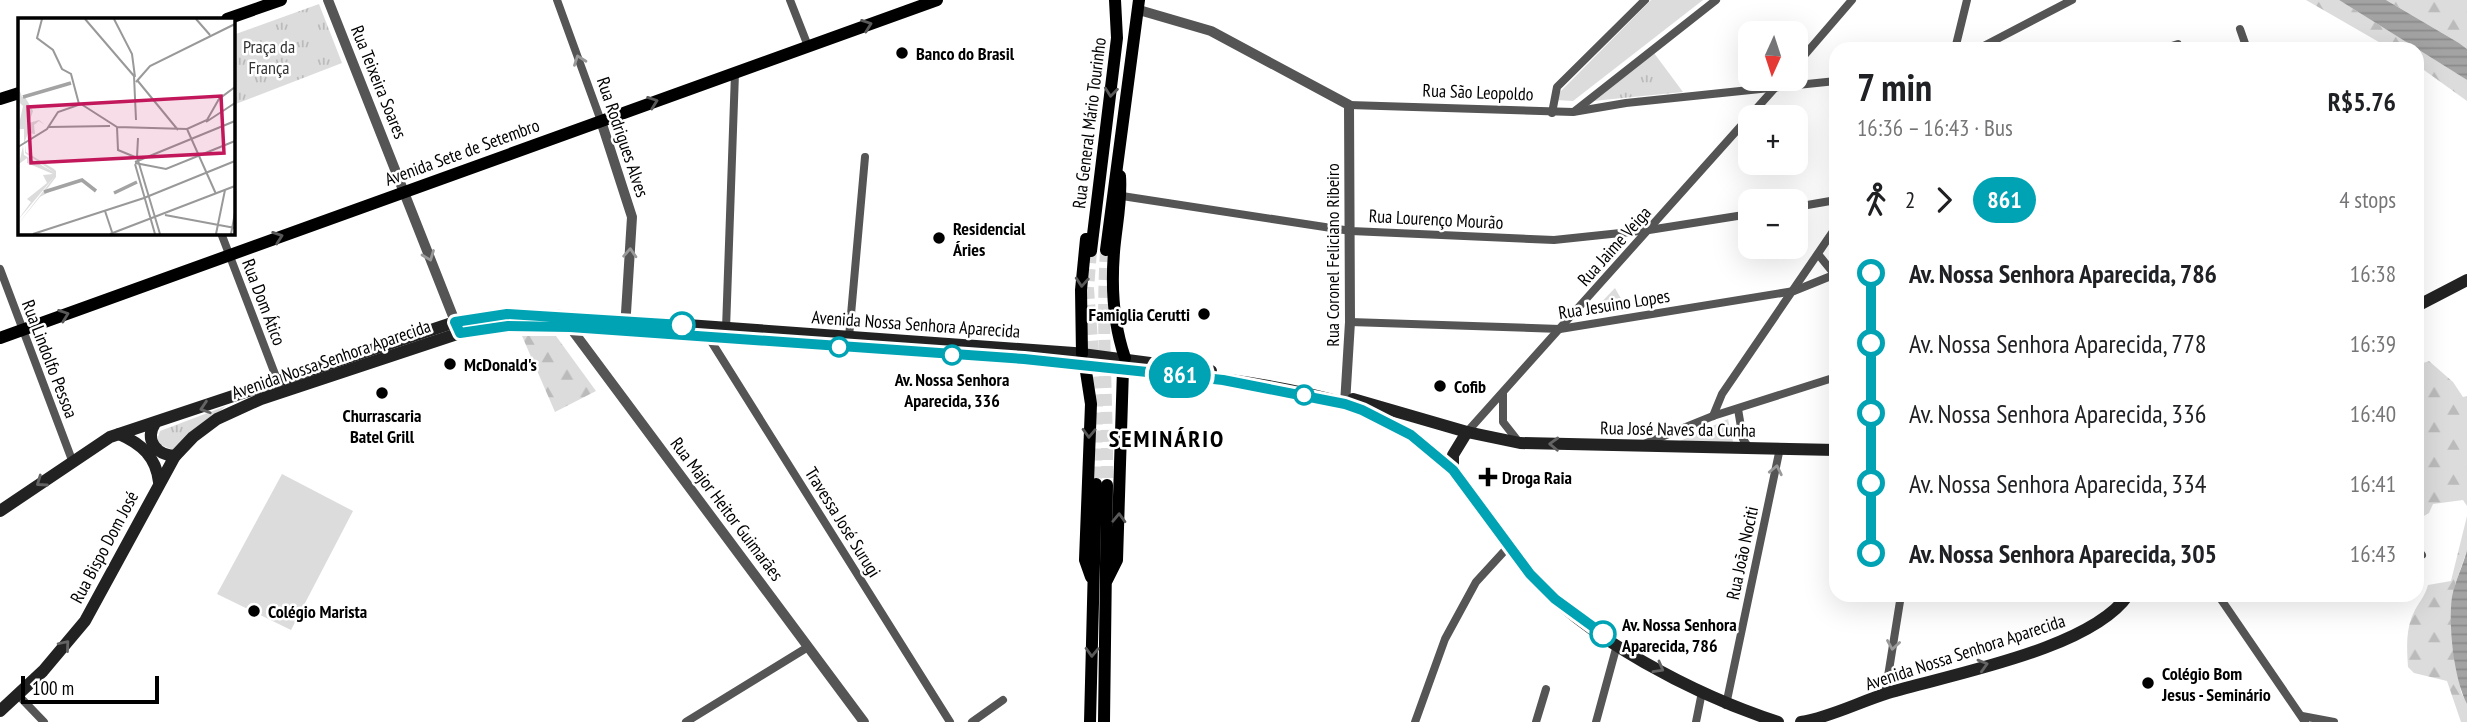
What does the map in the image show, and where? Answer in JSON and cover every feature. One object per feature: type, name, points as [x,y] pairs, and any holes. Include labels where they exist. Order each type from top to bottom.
[{"type":"main road","points":[[229,18],[252,5],[281,0]]},
{"type":"main road","name":"Avenida Sete de Setembro","points":[[0,338],[937,0]]},
{"type":"main road","name":"Rua General Mário Tourinho","points":[[1106,250],[1117,38],[1115,0]]},
{"type":"main road","points":[[1122,0],[1139,5]]},
{"type":"main road","name":"Rua General Mário Tourinho","points":[[1091,251],[1139,5]]},
{"type":"main road","points":[[0,100],[18,93]]},
{"type":"main road","points":[[1090,722],[1100,584],[1117,560],[1124,363],[1115,329],[1113,290],[1122,196],[1112,144]]},
{"type":"main road","points":[[1100,584],[1085,560],[1091,404],[1083,359],[1081,290],[1090,203],[1112,144]]},
{"type":"main road","points":[[2424,302],[2467,280]]},
{"type":"main road","name":"Avenida Nossa Senhora Aparecida","points":[[0,511],[100,442],[278,382],[457,327],[566,321],[626,326],[709,338],[1083,359]]},
{"type":"main road","name":"Avenida Nossa Senhora Aparecida","points":[[626,326],[726,328],[849,337],[1230,373],[1346,400],[1411,435],[1453,470],[1530,574],[1555,599],[1617,645],[1702,692],[1726,705],[1778,722]]},
{"type":"main road","name":"Avenida Nossa Senhora Aparecida","points":[[175,456],[203,429],[244,406],[457,327]]},
{"type":"main road","name":"Rua José Naves da Cunha","points":[[1346,400],[1520,443],[1829,450]]},
{"type":"main road","points":[[155,423],[150,436],[152,443],[160,453],[175,456]]},
{"type":"main road","points":[[1453,470],[1453,455],[1467,432]]},
{"type":"main road","points":[[120,434],[149,454],[159,482]]},
{"type":"main road","name":"Rua Bispo Dom José","points":[[0,711],[19,696],[53,659],[94,607],[175,456]]},
{"type":"main road","points":[[1101,484],[1100,584],[1104,722]]},
{"type":"main road","name":"Avenida Nossa Senhora Aparecida","points":[[1808,721],[2062,642],[2104,620],[2124,602]]},
{"type":"street","name":"Rua Teixeira Soares","points":[[328,0],[457,327]]},
{"type":"street","name":"Rua Rodrigues Alves","points":[[557,0],[632,217],[626,326]]},
{"type":"street","points":[[790,0],[808,46]]},
{"type":"street","points":[[1552,113],[1557,88],[1645,0]]},
{"type":"street","points":[[1573,112],[1716,0]]},
{"type":"street","points":[[1808,51],[1852,0]]},
{"type":"street","points":[[1957,42],[1967,0]]},
{"type":"street","points":[[1991,42],[2070,1]]},
{"type":"street","name":"Rua São Leopoldo","points":[[1139,5],[1212,31],[1349,105],[1552,113],[1746,91]]},
{"type":"street","points":[[2240,29],[2245,42]]},
{"type":"street","points":[[726,328],[735,73]]},
{"type":"street","name":"Rua São Leopoldo","points":[[1808,84],[1829,82]]},
{"type":"street","name":"Rua Jaime Veiga","points":[[1467,432],[1773,91]]},
{"type":"street","name":"Rua Coronel Feliciano Ribeiro","points":[[1346,400],[1351,231],[1349,105]]},
{"type":"street","points":[[849,337],[865,157]]},
{"type":"street","name":"Rua Lourenço Mourão","points":[[1122,196],[1351,231],[1554,240],[1649,230],[1738,216]]},
{"type":"street","points":[[1808,204],[1829,201]]},
{"type":"street","name":"Rua Dom Ático","points":[[221,234],[278,382]]},
{"type":"street","points":[[1713,416],[1722,394],[1829,238]]},
{"type":"street","name":"Rua Jesuino Lopes","points":[[1818,254],[1829,268]]},
{"type":"street","name":"Rua Lindolfo Pessoa","points":[[0,269],[72,460]]},
{"type":"street","name":"Rua Jesuino Lopes","points":[[1350,322],[1560,329],[1794,291],[1829,277]]},
{"type":"street","name":"Rua Major Heitor Guimarães","points":[[566,321],[864,722]]},
{"type":"street","name":"Travessa José Surugi","points":[[709,338],[950,722]]},
{"type":"street","points":[[1636,447],[1713,416],[1829,379]]},
{"type":"street","points":[[1503,392],[1503,422],[1520,443]]},
{"type":"street","points":[[1738,409],[1743,439],[1749,448]]},
{"type":"street","name":"Rua João Nociti","points":[[1726,705],[1780,448]]},
{"type":"street","points":[[1415,722],[1445,639],[1476,582],[1508,546]]},
{"type":"street","points":[[1885,695],[1900,602]]},
{"type":"street","points":[[2223,602],[2304,719],[2334,722]]},
{"type":"street","points":[[1596,722],[1617,645]]},
{"type":"street","points":[[687,722],[808,647]]},
{"type":"street","points":[[1536,722],[1546,689]]},
{"type":"street","points":[[1696,722],[1702,692]]},
{"type":"street","points":[[19,696],[44,722]]},
{"type":"street","points":[[972,722],[1003,700]]},
{"type":"green space","points":[[1651,0],[1703,0],[1573,101],[1556,100],[1560,92]]},
{"type":"green space","points":[[2306,0],[2339,0],[2406,42],[2379,42]]},
{"type":"green space","points":[[2386,0],[2467,0],[2467,49],[2459,43]]},
{"type":"green space","name":"Praça da França","points":[[319,4],[342,63],[234,105],[234,35]]},
{"type":"green space","points":[[1654,53],[1683,92],[1593,101]]},
{"type":"green space","points":[[2424,53],[2467,80],[2467,101],[2424,70]]},
{"type":"green space","points":[[1615,288],[1628,311],[1589,315]]},
{"type":"green space","points":[[522,336],[556,336],[596,391],[555,412]]},
{"type":"green space","points":[[2429,361],[2453,382],[2463,397],[2467,396],[2467,506],[2463,500],[2433,504],[2429,513],[2424,516],[2424,363]]},
{"type":"green space","points":[[226,406],[173,450],[156,443],[160,431]]},
{"type":"green space","points":[[1728,419],[1734,446],[1680,441]]},
{"type":"green space","points":[[282,474],[353,511],[291,630],[217,594]]},
{"type":"green space","points":[[2467,516],[2467,550],[2455,585],[2451,627],[2461,692],[2467,704],[2467,722],[2461,722],[2447,681],[2414,673],[2408,667],[2408,631],[2415,610],[2420,602],[2424,602],[2428,585],[2451,581]]},
{"type":"shaded area","points":[[2339,0],[2386,0],[2459,43],[2467,49],[2467,80],[2424,53],[2424,42],[2406,42]]},
{"type":"shaded area","points":[[2467,550],[2467,704],[2455,667],[2451,622],[2452,597]]},
{"type":"tunnel","points":[[1106,250],[1104,309],[1107,485]]},
{"type":"tunnel","points":[[1091,251],[1088,289],[1097,404],[1096,484]]},
{"type":"bus line","name":"861","points":[[682,325],[507,314],[455,322],[460,333],[508,326],[570,327],[1090,365],[1223,380],[1345,404],[1379,417],[1411,435],[1440,458],[1453,470],[1530,574],[1555,599],[1603,634]]},
{"type":"place","name":"Banco do Brasil","points":[[902,53]]},
{"type":"place","name":"Residencial Áries","points":[[939,238]]},
{"type":"place","name":"Famiglia Cerutti","points":[[1204,314]]},
{"type":"place","name":"Av. Nossa Senhora Aparecida, 336","points":[[952,355]]},
{"type":"place","name":"McDonald's","points":[[450,364]]},
{"type":"place","name":"Cofib","points":[[1440,386]]},
{"type":"place","name":"Churrascaria Batel Grill","points":[[382,393]]},
{"type":"place","name":"Droga Raia","points":[[1488,477]]},
{"type":"place","name":"Colégio Marista","points":[[254,611]]},
{"type":"place","name":"Av. Nossa Senhora Aparecida, 786","points":[[1603,634]]},
{"type":"place","name":"Colégio Bom Jesus - Seminário","points":[[2148,683]]},
{"type":"district","name":"SEMINÁRIO","points":[[1167,438]]}]
